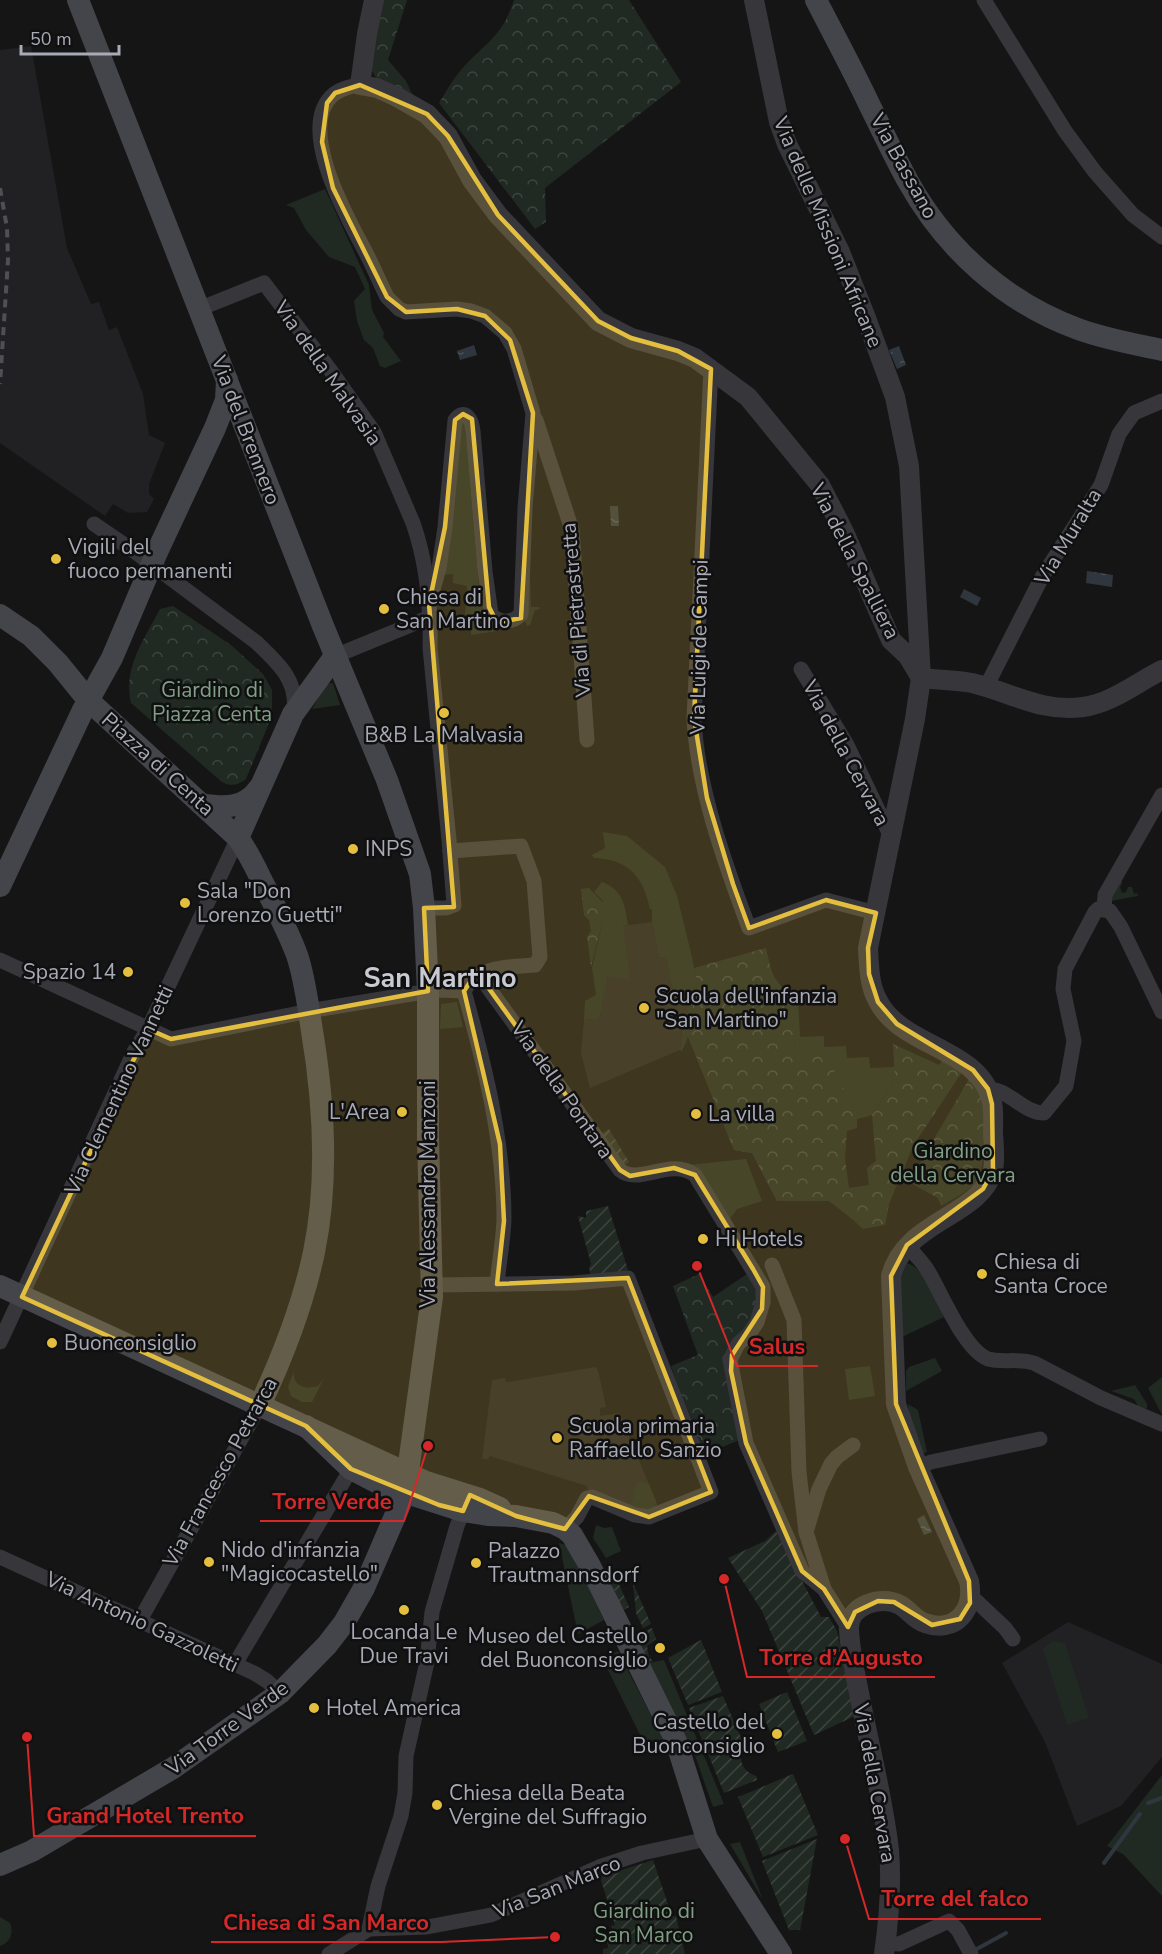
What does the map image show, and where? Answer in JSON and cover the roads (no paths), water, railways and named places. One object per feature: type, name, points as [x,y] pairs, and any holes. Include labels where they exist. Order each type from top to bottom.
[{"type":"main road","name":"Via del Brennero","points":[[78,0],[248,435],[387,780],[416,858],[424,908]]},
{"type":"main road","name":"Via Bassano","points":[[816,0],[909,184],[937,225],[961,254],[1020,301],[1049,317],[1077,329],[1113,340],[1162,350]]},
{"type":"main road","name":"Piazza di Centa","points":[[227,379],[226,400],[215,428],[151,565],[112,658],[88,700],[238,838]]},
{"type":"main road","points":[[215,428],[225,423],[230,424],[248,435]]},
{"type":"main road","points":[[0,615],[14,622],[31,636],[58,663],[88,700],[0,886]]},
{"type":"main road","points":[[238,838],[293,714],[336,656]]},
{"type":"main road","points":[[58,663],[74,671],[87,672],[112,658]]},
{"type":"main road","points":[[112,658],[109,690],[112,711],[119,728]]},
{"type":"main road","points":[[201,804],[219,807],[238,805],[255,794],[264,780]]},
{"type":"main road","name":"Via Francesco Petrarca","points":[[238,838],[249,855],[291,940],[302,974],[319,1071],[323,1121],[319,1220],[306,1284],[284,1350],[260,1406]]},
{"type":"main road","name":"Via Alessandro Manzoni","points":[[406,1484],[432,1297],[428,991],[424,908]]},
{"type":"main road","points":[[0,1286],[306,1426],[406,1484]]},
{"type":"main road","points":[[306,1426],[351,1469],[382,1485],[426,1482],[488,1515],[516,1516],[553,1523],[572,1535],[590,1566],[676,1741],[707,1839],[781,1954]]},
{"type":"main road","name":"Via Torre Verde","points":[[0,1865],[32,1851],[173,1768],[280,1693],[320,1653],[344,1623],[364,1588],[406,1484]]},
{"type":"street","points":[[360,85],[374,0]]},
{"type":"street","name":"Via delle Missioni Africane","points":[[754,0],[779,122],[787,144],[840,252],[901,416],[909,466],[921,678]]},
{"type":"street","points":[[984,0],[1065,131],[1095,172],[1133,214],[1162,237]]},
{"type":"street","name":"Via di Pietrastretta","points":[[360,85],[347,87],[335,93],[327,103],[321,120],[322,142],[333,188],[387,297],[399,309],[414,312],[457,309],[485,316],[505,333],[514,349],[572,530],[587,741]]},
{"type":"street","name":"Via della Spalliera","points":[[360,85],[377,88],[428,114],[448,136],[472,180],[498,215],[598,321],[631,338],[687,355],[711,369],[748,398],[820,485],[844,532],[891,640],[908,656],[921,678]]},
{"type":"street","name":"Via della Malvasia","points":[[199,309],[264,283],[374,432],[418,537],[430,611],[430,648],[450,851],[453,905],[446,908],[424,908]]},
{"type":"street","name":"Via Luigi de Campi","points":[[711,369],[694,732],[707,798],[730,875],[749,928],[826,900],[876,913]]},
{"type":"street","name":"Via Muralta","points":[[986,687],[1042,577],[1101,485],[1119,434],[1134,412],[1162,401]]},
{"type":"street","name":"Via di Pietrastretta","points":[[430,611],[445,527],[455,420],[463,414],[472,419],[484,571],[491,614],[495,619],[505,621],[515,620],[521,614],[525,508],[533,413]]},
{"type":"street","points":[[94,524],[256,642],[289,679],[296,698],[293,714]]},
{"type":"street","points":[[336,656],[430,611]]},
{"type":"street","name":"Via della Cervara","points":[[801,669],[847,745],[891,837]]},
{"type":"street","points":[[921,678],[969,683],[1053,708],[1083,707],[1122,693],[1162,670]]},
{"type":"street","name":"Via della Cervara","points":[[921,678],[920,695],[868,948],[869,974],[878,1002],[897,1024],[973,1070],[988,1089]]},
{"type":"street","points":[[1104,909],[1105,895],[1162,795]]},
{"type":"street","name":"Via Clementino Vannetti","points":[[0,1342],[238,838]]},
{"type":"street","points":[[450,851],[521,846],[534,881],[540,957],[538,962],[501,966],[479,975],[469,982],[464,991],[500,1144],[504,1221],[497,1284]]},
{"type":"street","points":[[848,1627],[855,1612],[861,1607],[887,1600],[901,1605],[924,1623],[940,1625],[951,1623],[960,1619],[966,1612],[971,1596],[969,1581],[918,1467],[896,1404],[891,1276],[894,1264],[907,1245],[927,1229],[965,1206],[983,1189],[993,1170],[992,1104],[988,1089],[996,1089],[1021,1105],[1044,1113],[1066,1086],[1074,1041],[1063,989],[1065,969],[1098,909],[1110,911],[1121,927],[1162,1012]]},
{"type":"street","points":[[0,960],[171,1039],[309,1011],[428,991],[464,991]]},
{"type":"street","name":"Via della Pontara","points":[[479,975],[620,1170],[630,1176],[674,1168],[686,1169],[695,1175],[763,1287],[763,1302],[757,1322],[738,1344],[730,1360],[746,1443],[802,1571],[824,1589]]},
{"type":"street","points":[[907,1245],[928,1270],[952,1316],[975,1349],[987,1358],[1025,1360],[1035,1363],[1101,1398],[1162,1424]]},
{"type":"street","points":[[772,1265],[794,1320],[799,1472],[806,1532],[824,1589],[848,1627]]},
{"type":"street","points":[[432,1284],[579,1283],[628,1278],[711,1492],[649,1517],[635,1515],[592,1497],[587,1498],[577,1517],[565,1529]]},
{"type":"street","name":"Via Francesco Petrarca","points":[[140,1620],[260,1406]]},
{"type":"street","points":[[918,1467],[931,1462],[1040,1439]]},
{"type":"street","points":[[806,1532],[827,1470],[837,1457],[853,1445]]},
{"type":"street","points":[[235,1664],[351,1469]]},
{"type":"street","points":[[329,1954],[347,1950],[351,1939],[369,1929],[378,1886],[401,1816],[405,1793],[406,1756],[427,1662],[432,1612],[457,1526],[466,1504]]},
{"type":"street","name":"Via Antonio Gazzoletti","points":[[0,1557],[235,1664],[267,1681],[280,1693]]},
{"type":"street","points":[[971,1596],[1005,1628],[1013,1639]]},
{"type":"street","name":"Via della Cervara","points":[[848,1627],[888,1848],[890,1900],[885,1949]]},
{"type":"street","name":"Via San Marco","points":[[369,1929],[427,1927],[491,1915],[599,1867],[642,1853],[707,1839]]},
{"type":"street","points":[[885,1949],[949,1921],[958,1930],[971,1954]]},
{"type":"water","points":[[474,345],[477,355],[460,360],[457,351]]},
{"type":"water","points":[[899,346],[906,365],[897,369],[889,350]]},
{"type":"water","points":[[610,506],[618,506],[619,526],[611,526]]},
{"type":"water","points":[[1087,571],[1113,575],[1112,587],[1086,583]]},
{"type":"water","points":[[964,589],[981,598],[977,606],[960,597]]},
{"type":"water","points":[[924,1515],[932,1532],[924,1535],[917,1519]]},
{"type":"waterway","points":[[1148,1803],[1162,1798]]},
{"type":"waterway","points":[[1104,1863],[1140,1814]]},
{"type":"waterway","points":[[975,1950],[1006,1933]]},
{"type":"railway","points":[[0,188],[7,228],[8,260],[0,384]]},
{"type":"place","name":"Vigili del fuoco permanenti","points":[[56,559]]},
{"type":"place","name":"Chiesa di San Martino","points":[[384,609]]},
{"type":"place","name":"B&B La Malvasia","points":[[444,713]]},
{"type":"place","name":"INPS","points":[[353,849]]},
{"type":"place","name":"Sala \"Don Lorenzo Guetti\"","points":[[185,903]]},
{"type":"place","name":"Spazio 14","points":[[128,972]]},
{"type":"place","name":"Scuola dell'infanzia \"San Martino\"","points":[[644,1008]]},
{"type":"place","name":"L'Area","points":[[402,1112]]},
{"type":"place","name":"La villa","points":[[696,1114]]},
{"type":"place","name":"Hi Hotels","points":[[703,1239]]},
{"type":"place","name":"Salus","points":[[697,1266]]},
{"type":"place","name":"Chiesa di Santa Croce","points":[[982,1274]]},
{"type":"place","name":"Buonconsiglio","points":[[52,1343]]},
{"type":"place","name":"Scuola primaria Raffaello Sanzio","points":[[557,1438]]},
{"type":"place","name":"Torre Verde","points":[[428,1446]]},
{"type":"place","name":"Nido d'infanzia \"Magicocastello\"","points":[[209,1562]]},
{"type":"place","name":"Palazzo Trautmannsdorf","points":[[476,1563]]},
{"type":"place","name":"Torre d’Augusto","points":[[724,1579]]},
{"type":"place","name":"Locanda Le Due Travi","points":[[404,1610]]},
{"type":"place","name":"Museo del Castello del Buonconsiglio","points":[[660,1648]]},
{"type":"place","name":"Hotel America","points":[[314,1708]]},
{"type":"place","name":"Castello del Buonconsiglio","points":[[777,1734]]},
{"type":"place","name":"Grand Hotel Trento","points":[[27,1737]]},
{"type":"place","name":"Chiesa della Beata Vergine del Suffragio","points":[[437,1805]]},
{"type":"place","name":"Torre del falco","points":[[845,1839]]},
{"type":"place","name":"Chiesa di San Marco","points":[[555,1937]]},
{"type":"district","name":"San Martino","points":[[440,978]]},
{"type":"park label","name":"Giardino di Piazza Centa","points":[[212,702]]},
{"type":"park label","name":"Giardino della Cervara","points":[[953,1163]]},
{"type":"park label","name":"Giardino di San Marco","points":[[644,1923]]}]
